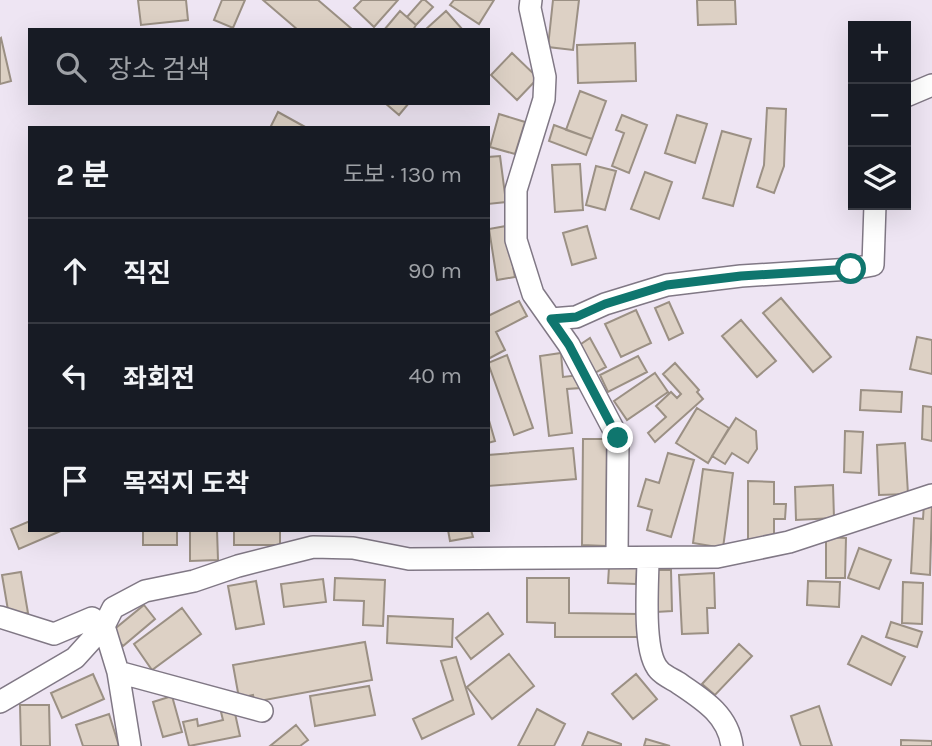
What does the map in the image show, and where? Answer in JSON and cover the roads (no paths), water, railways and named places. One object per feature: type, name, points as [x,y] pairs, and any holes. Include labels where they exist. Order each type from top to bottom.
[{"type":"street","points":[[531,0],[530,8],[545,77],[544,99],[516,190],[516,240],[533,294],[569,345],[618,438],[617,556]]},
{"type":"street","points":[[911,94],[932,85]]},
{"type":"street","points":[[551,319],[576,317],[605,304],[667,285],[873,265],[875,210]]},
{"type":"street","points":[[0,702],[75,658],[104,626],[113,608],[145,591],[194,581],[238,566],[313,547],[353,548],[409,559],[717,557],[789,542],[932,495]]},
{"type":"street","points":[[648,558],[649,650],[659,670],[720,715],[731,736],[732,746]]},
{"type":"street","points":[[0,617],[54,634],[92,618],[104,626],[118,672],[130,746]]},
{"type":"street","points":[[118,672],[262,711]]}]
